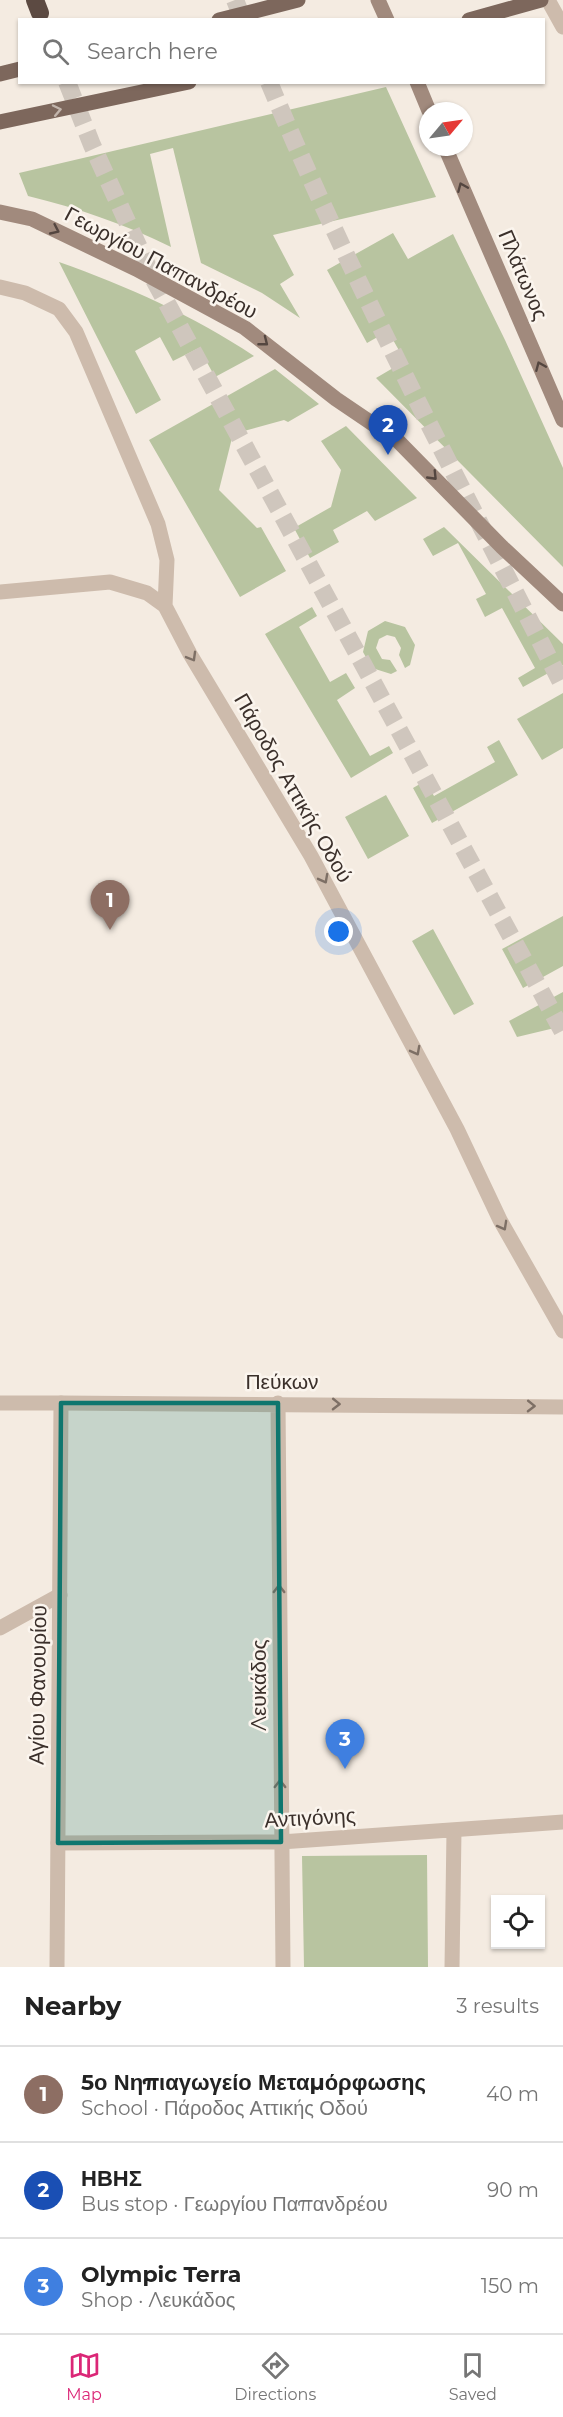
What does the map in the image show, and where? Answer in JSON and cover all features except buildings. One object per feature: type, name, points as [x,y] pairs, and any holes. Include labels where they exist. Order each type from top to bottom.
[{"type":"main road","points":[[227,18],[298,0]]},
{"type":"main road","points":[[378,0],[386,18]]},
{"type":"main road","points":[[477,18],[541,0]]},
{"type":"main road","points":[[0,74],[18,70]]},
{"type":"main road","points":[[0,122],[180,84]]},
{"type":"main road","points":[[418,84],[425,102]]},
{"type":"main road","name":"Πλάτωνος","points":[[449,156],[563,420]]},
{"type":"main road","name":"Γεωργίου Παπανδρέου","points":[[0,212],[32,219],[136,268],[245,328],[336,399],[399,441],[502,547],[563,604]]},
{"type":"street","points":[[548,0],[563,27]]},
{"type":"street","points":[[0,287],[25,292],[59,309],[76,332],[158,524],[167,560],[165,606]]},
{"type":"street","points":[[0,592],[110,582],[147,593],[165,606]]},
{"type":"street","name":"Πάροδος Αττικής Οδού","points":[[165,606],[190,654],[311,856],[457,1130],[500,1220],[563,1331]]},
{"type":"street","name":"Πεύκων","points":[[0,1403],[278,1403],[563,1407]]},
{"type":"street","name":"Αγίου Φανουρίου","points":[[57,1967],[61,1403]]},
{"type":"street","name":"Λευκάδος","points":[[278,1403],[283,1967]]},
{"type":"street","points":[[0,1628],[60,1595]]},
{"type":"street","name":"Αντιγόνης","points":[[58,1843],[281,1842],[563,1822]]},
{"type":"street","points":[[452,1967],[454,1831]]},
{"type":"highlighted area","points":[[61,1403],[278,1403],[281,1842],[58,1843]]},
{"type":"green space","points":[[386,87],[436,197],[273,235],[294,275],[280,284],[300,318],[262,293],[201,263],[173,148],[150,154],[171,247],[101,217],[28,196],[19,173]]},
{"type":"green space","points":[[393,233],[408,259],[453,234],[505,340],[563,468],[563,567],[376,378],[405,361],[388,331],[367,343],[327,270]]},
{"type":"green space","points":[[59,262],[160,303],[254,356],[215,377],[199,348],[173,361],[160,337],[135,351],[161,400],[136,414]]},
{"type":"green space","points":[[275,369],[319,404],[288,422],[284,420],[233,434],[219,490],[257,528],[261,527],[286,571],[240,597],[149,440]]},
{"type":"green space","points":[[346,426],[417,498],[375,521],[367,511],[333,530],[339,542],[310,558],[294,528],[331,507],[341,470],[321,441]]},
{"type":"green space","points":[[444,527],[563,644],[563,665],[523,687],[518,678],[535,668],[502,608],[485,617],[476,599],[486,594],[458,543],[433,556],[423,539]]},
{"type":"green space","points":[[312,607],[317,616],[299,627],[330,682],[346,673],[355,688],[337,700],[370,756],[389,746],[393,753],[351,778],[265,634]]},
{"type":"green space","points":[[385,621],[405,627],[415,645],[410,665],[405,668],[399,655],[401,648],[395,637],[387,635],[379,639],[376,648],[382,659],[390,660],[397,671],[391,674],[372,668],[363,652],[368,631]]},
{"type":"green space","points":[[563,693],[563,748],[542,760],[517,719]]},
{"type":"green space","points":[[499,740],[518,775],[432,823],[413,788],[425,781],[434,796],[495,762],[487,747]]},
{"type":"green space","points":[[386,795],[409,836],[368,859],[345,817]]},
{"type":"green space","points":[[563,916],[563,966],[523,988],[502,949]]},
{"type":"green space","points":[[433,929],[474,1004],[454,1015],[412,941]]},
{"type":"green space","points":[[563,992],[563,1026],[517,1037],[509,1021]]},
{"type":"green space","points":[[427,1855],[428,1967],[304,1967],[302,1856]]},
{"type":"tunnel","points":[[235,0],[242,18]]},
{"type":"tunnel","points":[[68,84],[92,145],[151,274],[563,1032]]},
{"type":"tunnel","points":[[270,84],[373,312],[563,686]]},
{"type":"place","name":"ΗΒΗΣ","points":[[388,455]]},
{"type":"place","name":"5ο Νηπιαγωγείο Μεταμόρφωσης","points":[[110,930]]},
{"type":"place","name":"Olympic Terra","points":[[345,1769]]}]
